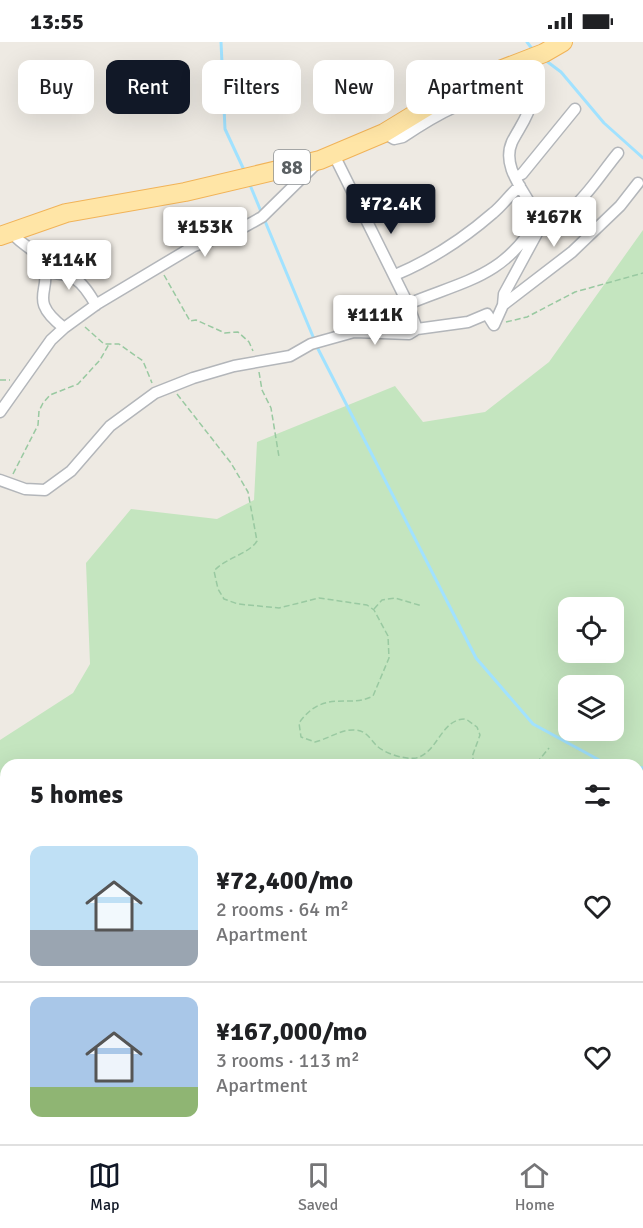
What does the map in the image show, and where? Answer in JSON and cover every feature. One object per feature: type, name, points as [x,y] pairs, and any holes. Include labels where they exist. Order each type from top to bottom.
[{"type":"main road","name":"88","points":[[5,233],[66,213],[185,192],[327,158],[384,133],[466,83],[544,53],[563,42]]},
{"type":"street","points":[[384,133],[394,139],[403,137],[466,101],[516,88],[532,100],[530,110],[511,145],[510,165],[517,182],[540,221]]},
{"type":"street","points":[[394,275],[422,264],[454,244],[489,217],[575,109]]},
{"type":"street","points":[[408,304],[501,265],[540,221],[557,219],[572,209],[618,153]]},
{"type":"street","points":[[0,412],[51,340],[73,321],[194,246],[237,231],[262,217],[327,158],[394,275],[417,329]]},
{"type":"street","points":[[503,305],[572,252],[620,206],[638,183]]},
{"type":"street","points":[[494,325],[503,305],[504,294],[540,221]]},
{"type":"street","points":[[5,233],[39,257],[44,272],[42,304],[48,316],[64,328]]},
{"type":"street","points":[[44,272],[72,276],[83,285],[96,305]]},
{"type":"street","points":[[3,481],[36,492],[55,485],[110,426],[155,393],[171,386],[242,364],[257,364],[290,356],[315,342],[354,332],[410,334],[417,329],[468,322],[487,314],[494,325]]},
{"type":"path","points":[[159,267],[188,317],[225,333],[238,332],[249,342],[257,364],[262,390],[271,408],[279,457]]},
{"type":"path","points":[[494,325],[527,317],[575,292],[643,273]]},
{"type":"path","points":[[73,321],[86,327],[104,344],[119,344],[143,361],[155,393]]},
{"type":"path","points":[[3,481],[26,451],[38,424],[39,411],[43,403],[50,395],[78,384],[100,360],[109,344]]},
{"type":"path","points":[[171,386],[226,455],[248,492],[257,541],[253,546],[228,559],[214,571],[218,589],[224,599],[238,604],[279,608],[319,598],[367,605],[374,610],[388,636],[389,658],[373,696],[368,699],[331,701],[311,710],[299,723],[301,736],[315,742],[356,730],[370,735],[377,747],[407,758],[417,758],[430,750],[449,725],[466,719],[473,723],[480,735],[473,759]]},
{"type":"path","points":[[374,610],[382,600],[394,598],[422,606]]},
{"type":"path","points":[[540,759],[549,748]]},
{"type":"green space","points":[[643,230],[643,759],[0,759],[0,740],[73,693],[90,664],[86,563],[131,509],[217,519],[254,500],[257,442],[395,386],[423,422],[485,412],[549,362]]},
{"type":"waterway","points":[[221,42],[225,129],[244,170]]},
{"type":"waterway","points":[[527,42],[533,50]]},
{"type":"waterway","points":[[545,60],[561,72],[604,123],[643,158]]},
{"type":"waterway","points":[[250,185],[314,339]]},
{"type":"waterway","points":[[316,345],[476,658],[533,724],[597,759]]}]
